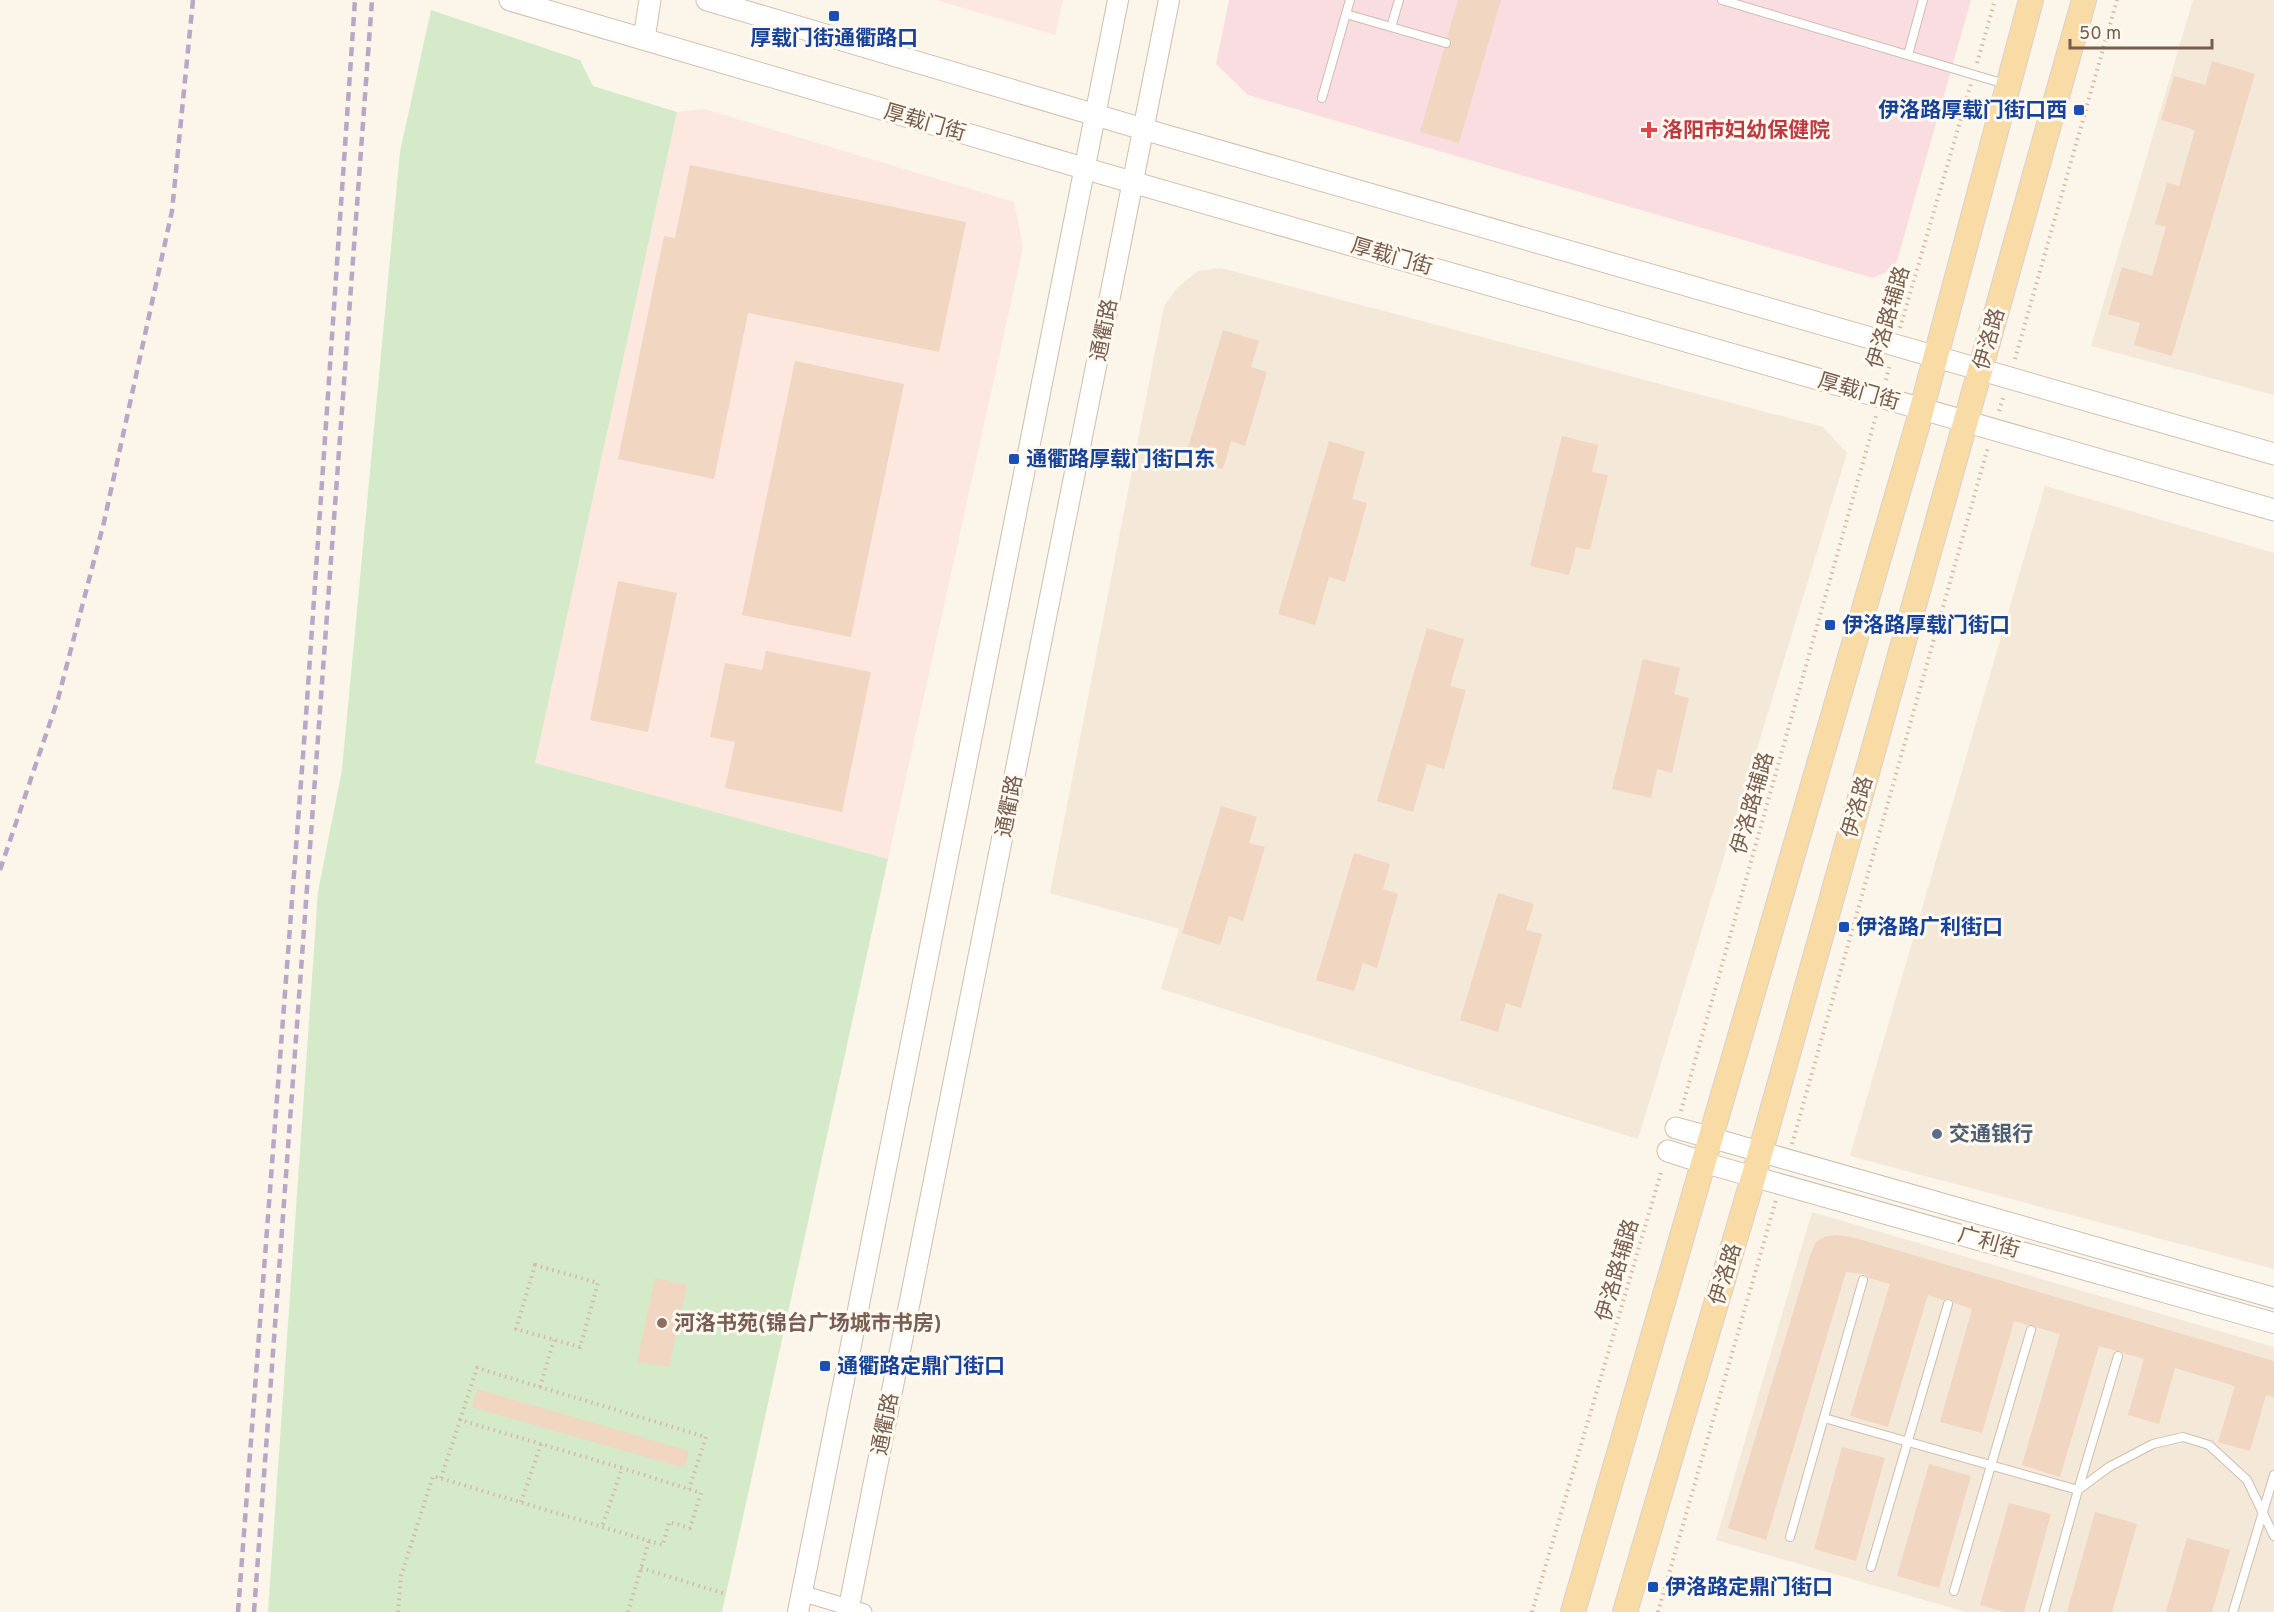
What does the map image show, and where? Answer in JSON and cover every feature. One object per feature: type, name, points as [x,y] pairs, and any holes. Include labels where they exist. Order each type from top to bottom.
[{"type":"main road","name":"厚载门街","points":[[510,0],[1083,168],[2274,510]]},
{"type":"main road","points":[[644,39],[650,0]]},
{"type":"main road","points":[[707,0],[1143,129],[2274,454]]},
{"type":"main road","points":[[1573,1612],[1922,409],[2031,0]]},
{"type":"main road","name":"伊洛路","points":[[1625,1612],[1761,1151],[2084,0]]},
{"type":"main road","points":[[1676,1128],[1712,1138]]},
{"type":"main road","points":[[1668,1152],[1705,1163]]},
{"type":"street","points":[[854,1611],[800,1603],[1115,0]]},
{"type":"street","name":"通衢路","points":[[854,1611],[1169,0]]},
{"type":"street","name":"广利街","points":[[1712,1138],[2274,1298]]},
{"type":"street","name":"广利街","points":[[1705,1163],[2274,1323]]},
{"type":"lane","points":[[1322,98],[1350,0]]},
{"type":"lane","points":[[1391,27],[1400,0]]},
{"type":"lane","points":[[1722,0],[2008,85]]},
{"type":"lane","points":[[1908,55],[1923,0]]},
{"type":"lane","points":[[1346,14],[1446,43]]},
{"type":"lane","points":[[1790,1537],[1863,1280]]},
{"type":"lane","points":[[1871,1567],[1948,1304]]},
{"type":"lane","points":[[1954,1591],[2031,1330]]},
{"type":"lane","points":[[2044,1612],[2118,1356]]},
{"type":"lane","points":[[1824,1418],[2078,1490]]},
{"type":"lane","points":[[2078,1490],[2109,1467],[2153,1444],[2183,1437],[2209,1445],[2247,1480],[2274,1536]]},
{"type":"lane","points":[[2233,1612],[2274,1475]]},
{"type":"path","name":"伊洛路辅路","points":[[1676,1128],[1895,344],[1995,0]]},
{"type":"path","points":[[1788,1158],[1993,429],[2010,378],[2117,0]]},
{"type":"path","name":"伊洛路辅路","points":[[1532,1612],[1668,1152]]},
{"type":"path","points":[[1658,1612],[1781,1183]]},
{"type":"path","points":[[534,1265],[598,1283],[580,1347],[554,1340],[516,1329],[534,1265]]},
{"type":"path","points":[[540,1387],[554,1340]]},
{"type":"path","points":[[441,1478],[477,1368],[706,1437],[689,1489]]},
{"type":"path","points":[[398,1612],[401,1576],[433,1476],[663,1545],[669,1522],[690,1528],[701,1493],[460,1420]]},
{"type":"path","points":[[521,1502],[541,1444]]},
{"type":"path","points":[[602,1527],[622,1468]]},
{"type":"path","points":[[628,1612],[649,1541]]},
{"type":"path","points":[[641,1568],[726,1594]]},
{"type":"shaded area","points":[[936,0],[1063,0],[1055,35]]},
{"type":"shaded area","name":"洛阳市妇幼保健院","points":[[1229,0],[1971,0],[1895,268],[1873,278],[1248,95],[1216,64]]},
{"type":"shaded area","points":[[2193,0],[2274,0],[2274,395],[2091,346]]},
{"type":"shaded area","points":[[704,109],[1014,202],[1023,248],[888,859],[535,763],[677,112]]},
{"type":"shaded area","points":[[1221,268],[1823,427],[1847,453],[1638,1139],[1161,989],[1179,929],[1050,893],[1164,306],[1178,287],[1198,271]]},
{"type":"shaded area","points":[[2045,486],[2274,553],[2274,1269],[1850,1156]]},
{"type":"shaded area","points":[[1812,1212],[2274,1347],[2274,1612],[1966,1612],[1716,1540]]},
{"type":"green space","points":[[431,10],[580,60],[593,86],[677,112],[535,763],[888,859],[722,1612],[268,1612],[318,892],[342,770],[400,152]]},
{"type":"building","points":[[1458,0],[1501,0],[1459,143],[1420,132],[1444,49],[1452,44],[1447,37]]},
{"type":"building","points":[[2212,61],[2255,74],[2172,356],[2134,345],[2140,323],[2108,314],[2122,267],[2152,276],[2166,227],[2155,224],[2167,183],[2179,186],[2195,130],[2161,120],[2174,76],[2205,85]]},
{"type":"building","points":[[690,165],[966,222],[939,352],[748,313],[714,479],[618,459],[664,236],[675,238]]},
{"type":"building","points":[[1223,330],[1259,341],[1251,367],[1267,372],[1245,446],[1231,441],[1223,469],[1185,458]]},
{"type":"building","points":[[795,361],[904,384],[851,637],[742,615]]},
{"type":"building","points":[[1562,436],[1598,445],[1592,472],[1608,475],[1590,550],[1576,547],[1569,575],[1530,566]]},
{"type":"building","points":[[1329,441],[1365,452],[1352,499],[1367,503],[1345,582],[1329,577],[1315,625],[1278,614]]},
{"type":"building","points":[[618,581],[677,593],[648,732],[590,720]]},
{"type":"building","points":[[1427,628],[1464,639],[1450,686],[1466,690],[1444,769],[1427,764],[1413,812],[1377,801]]},
{"type":"building","points":[[766,651],[871,672],[842,812],[725,788],[735,742],[710,737],[725,663],[762,670]]},
{"type":"building","points":[[1643,659],[1680,668],[1674,694],[1689,698],[1672,773],[1657,769],[1651,798],[1612,789]]},
{"type":"building","points":[[1221,806],[1257,817],[1249,843],[1265,847],[1243,921],[1229,916],[1220,945],[1182,933]]},
{"type":"building","points":[[1354,853],[1390,864],[1383,889],[1398,894],[1377,968],[1363,963],[1354,991],[1316,980]]},
{"type":"building","points":[[1498,893],[1534,904],[1526,930],[1542,934],[1521,1008],[1506,1003],[1498,1032],[1460,1020]]},
{"type":"building","points":[[1835,1235],[1852,1237],[2274,1361],[2274,1397],[2266,1395],[2250,1451],[2218,1442],[2235,1386],[2175,1368],[2159,1424],[2128,1415],[2144,1359],[2099,1346],[2060,1477],[2022,1465],[2060,1334],[2014,1321],[1982,1433],[1940,1422],[1972,1309],[1954,1303],[1950,1298],[1943,1300],[1928,1295],[1888,1427],[1850,1416],[1890,1284],[1869,1278],[1865,1274],[1846,1272],[1766,1540],[1728,1528],[1811,1253],[1816,1242],[1824,1237]]},
{"type":"building","name":"河洛书苑(锦台广场城市书房)","points":[[655,1278],[687,1285],[669,1367],[637,1362]]},
{"type":"building","points":[[477,1389],[689,1451],[684,1468],[472,1407]]},
{"type":"building","points":[[1842,1447],[1885,1458],[1856,1561],[1814,1549]]},
{"type":"building","points":[[1929,1464],[1971,1476],[1939,1588],[1897,1576]]},
{"type":"building","points":[[2009,1503],[2051,1514],[2024,1612],[2005,1612],[1980,1605]]},
{"type":"building","points":[[2095,1512],[2137,1524],[2112,1612],[2067,1612]]},
{"type":"building","points":[[2187,1538],[2230,1550],[2212,1612],[2166,1612]]},
{"type":"railway","points":[[0,870],[58,699],[104,522],[172,211],[193,0]]},
{"type":"railway","points":[[238,1612],[306,716],[355,0]]},
{"type":"railway","points":[[254,1612],[372,0]]},
{"type":"place","name":"厚载门街通衢路口","points":[[834,16]]},
{"type":"place","name":"伊洛路厚载门街口西","points":[[2079,110]]},
{"type":"place","name":"洛阳市妇幼保健院","points":[[1649,130]]},
{"type":"place","name":"通衢路厚载门街口东","points":[[1014,459]]},
{"type":"place","name":"伊洛路厚载门街口","points":[[1830,625]]},
{"type":"place","name":"伊洛路广利街口","points":[[1844,927]]},
{"type":"place","name":"交通银行","points":[[1937,1134]]},
{"type":"place","name":"河洛书苑(锦台广场城市书房)","points":[[662,1323]]},
{"type":"place","name":"通衢路定鼎门街口","points":[[825,1366]]},
{"type":"place","name":"伊洛路定鼎门街口","points":[[1653,1587]]}]
